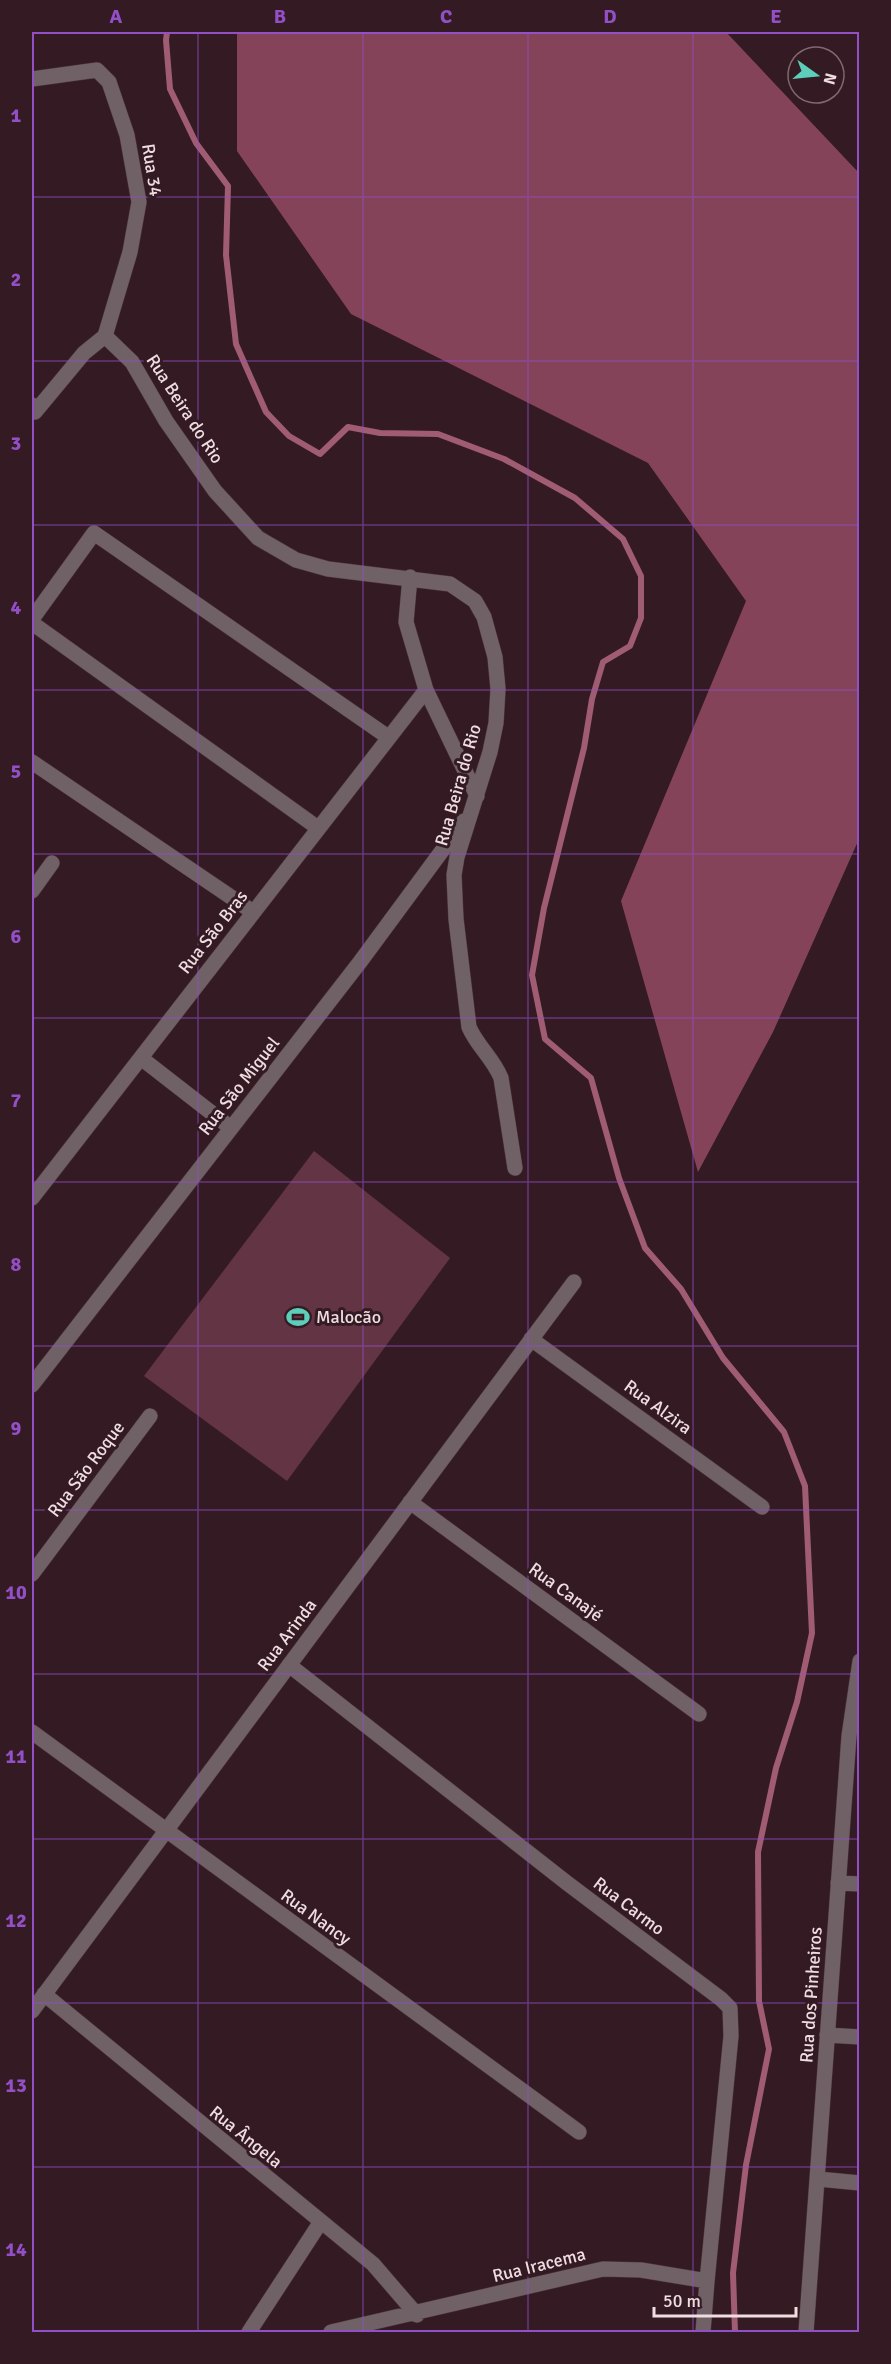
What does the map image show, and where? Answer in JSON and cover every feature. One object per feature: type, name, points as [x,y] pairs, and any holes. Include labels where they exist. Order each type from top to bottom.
[{"type":"street","name":"Rua 34","points":[[32,79],[76,71],[98,70],[109,82],[127,135],[139,202],[136,225],[105,336]]},
{"type":"street","points":[[33,412],[84,353],[105,336]]},
{"type":"street","name":"Rua Beira do Rio","points":[[105,336],[137,369],[166,421],[216,491],[258,538],[296,560],[328,569],[432,580],[458,589],[474,601],[484,617],[495,657],[498,689],[495,732],[457,857],[454,875],[463,987],[473,1037],[496,1064],[501,1078],[515,1168]]},
{"type":"street","points":[[318,828],[32,621],[94,533],[388,737]]},
{"type":"street","points":[[410,578],[406,622],[426,690],[475,802]]},
{"type":"street","name":"Rua São Bras","points":[[32,1198],[426,690]]},
{"type":"street","points":[[32,762],[253,912]]},
{"type":"street","name":"Rua São Miguel","points":[[32,1385],[360,962],[475,802]]},
{"type":"street","points":[[32,891],[52,863]]},
{"type":"street","points":[[141,1058],[231,1128]]},
{"type":"street","name":"Rua Arinda","points":[[32,2011],[574,1282]]},
{"type":"street","name":"Rua Alzira","points":[[531,1340],[762,1507]]},
{"type":"street","name":"Rua São Roque","points":[[32,1574],[150,1416]]},
{"type":"street","name":"Rua Canajé","points":[[410,1502],[699,1714]]},
{"type":"street","name":"Rua dos Pinheiros","points":[[806,2332],[838,1883],[860,1661]]},
{"type":"street","name":"Rua Carmo","points":[[289,1665],[730,2008],[732,2029],[707,2281]]},
{"type":"street","name":"Rua Nancy","points":[[32,1732],[165,1832],[579,2132]]},
{"type":"street","points":[[838,1883],[860,1884]]},
{"type":"street","name":"Rua Ângela","points":[[44,1994],[320,2223],[373,2264],[417,2314]]},
{"type":"street","points":[[827,2035],[860,2037]]},
{"type":"street","points":[[818,2179],[860,2183]]},
{"type":"street","points":[[249,2332],[320,2223]]},
{"type":"street","name":"Rua Iracema","points":[[331,2332],[417,2314],[603,2269],[641,2270],[707,2281]]},
{"type":"street","points":[[703,2332],[707,2281]]},
{"type":"shaded area","points":[[237,32],[726,32],[786,96],[786,105],[795,105],[859,173],[859,839],[773,1032],[698,1172],[621,901],[746,601],[648,463],[351,314],[237,151]]},
{"type":"shaded area","name":"Malocão","points":[[314,1151],[450,1258],[287,1481],[144,1376]]},
{"type":"waterway","points":[[167,32],[170,89],[196,143],[228,186],[226,255],[236,344],[266,412],[289,436],[320,454],[348,427],[380,433],[438,434],[504,459],[575,498],[623,539],[641,576],[641,618],[630,646],[603,662],[592,699],[584,748],[544,908],[532,975],[545,1039],[591,1078],[619,1178],[645,1248],[681,1289],[723,1358],[784,1432],[805,1486],[812,1633],[797,1702],[776,1768],[758,1852],[759,2001],[769,2049],[746,2165],[733,2273],[735,2332]]},
{"type":"place","name":"Malocão","points":[[298,1317]]}]
